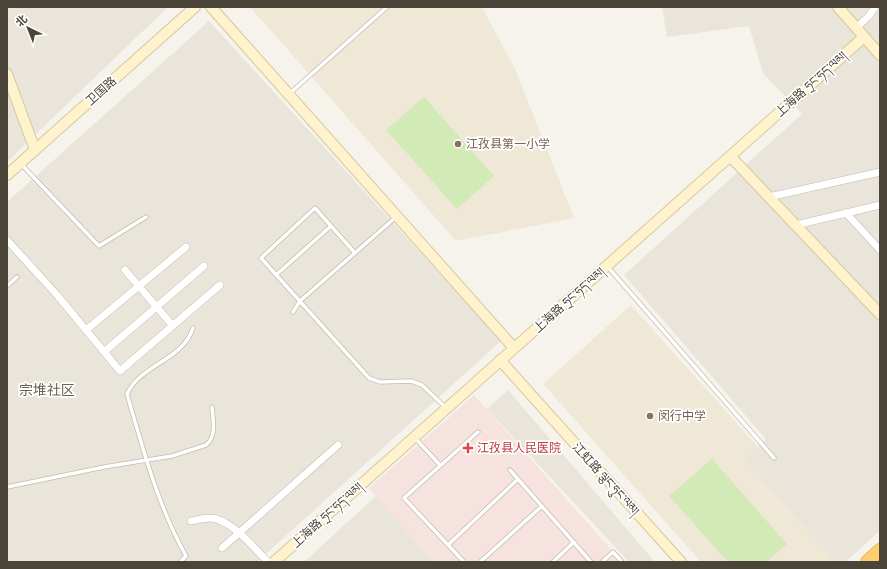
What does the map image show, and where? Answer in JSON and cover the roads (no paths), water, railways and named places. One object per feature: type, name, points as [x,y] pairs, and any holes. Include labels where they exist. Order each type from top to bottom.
[{"type":"highway","points":[[867,562],[880,550]]},
{"type":"main road","name":"卫国路","points":[[7,175],[195,7]]},
{"type":"main road","points":[[838,7],[880,55]]},
{"type":"main road","points":[[214,8],[514,348]]},
{"type":"main road","name":"上海路 ཧྲང་ཧད་ལམ།","points":[[274,562],[864,37]]},
{"type":"main road","points":[[7,74],[35,150]]},
{"type":"main road","points":[[730,156],[880,314]]},
{"type":"main road","name":"江虹路 ལྕང་ཧུང་ལམ།","points":[[500,360],[680,562]]},
{"type":"street","points":[[856,28],[869,16],[875,7]]},
{"type":"street","points":[[769,197],[880,172]]},
{"type":"street","points":[[796,225],[880,205]]},
{"type":"street","points":[[846,213],[880,250]]},
{"type":"street","points":[[7,240],[120,371],[220,285]]},
{"type":"street","points":[[86,330],[186,247]]},
{"type":"street","points":[[104,352],[204,266]]},
{"type":"street","points":[[124,270],[173,326]]},
{"type":"street","points":[[222,548],[338,445]]},
{"type":"street","points":[[191,521],[210,518],[218,520],[239,533],[268,562]]},
{"type":"lane","points":[[289,94],[387,7]]},
{"type":"lane","points":[[20,163],[99,246],[146,217]]},
{"type":"lane","points":[[355,253],[315,208],[261,258],[369,378],[380,382],[411,380],[422,385],[446,408]]},
{"type":"lane","points":[[293,312],[300,301],[397,216]]},
{"type":"lane","points":[[276,275],[331,226]]},
{"type":"lane","points":[[607,266],[774,458]]},
{"type":"lane","points":[[7,286],[17,277]]},
{"type":"lane","points":[[180,562],[186,556],[172,532],[146,460],[127,394],[132,383],[183,346],[190,337],[193,328]]},
{"type":"lane","points":[[7,487],[104,467],[172,456],[206,446],[211,442],[214,431],[212,407]]},
{"type":"lane","points":[[464,562],[404,498],[478,432]]},
{"type":"lane","points":[[414,437],[440,465]]},
{"type":"lane","points":[[510,470],[591,562]]},
{"type":"lane","points":[[448,545],[518,479]]},
{"type":"lane","points":[[480,562],[542,506]]},
{"type":"lane","points":[[553,562],[574,542]]},
{"type":"lane","points":[[602,562],[613,552],[622,562]]},
{"type":"place","name":"江孜县第一小学","points":[[458,144]]},
{"type":"place","name":"闵行中学","points":[[650,416]]},
{"type":"place","name":"江孜县人民医院","points":[[468,448]]},
{"type":"district","name":"宗堆社区","points":[[47,390]]}]
